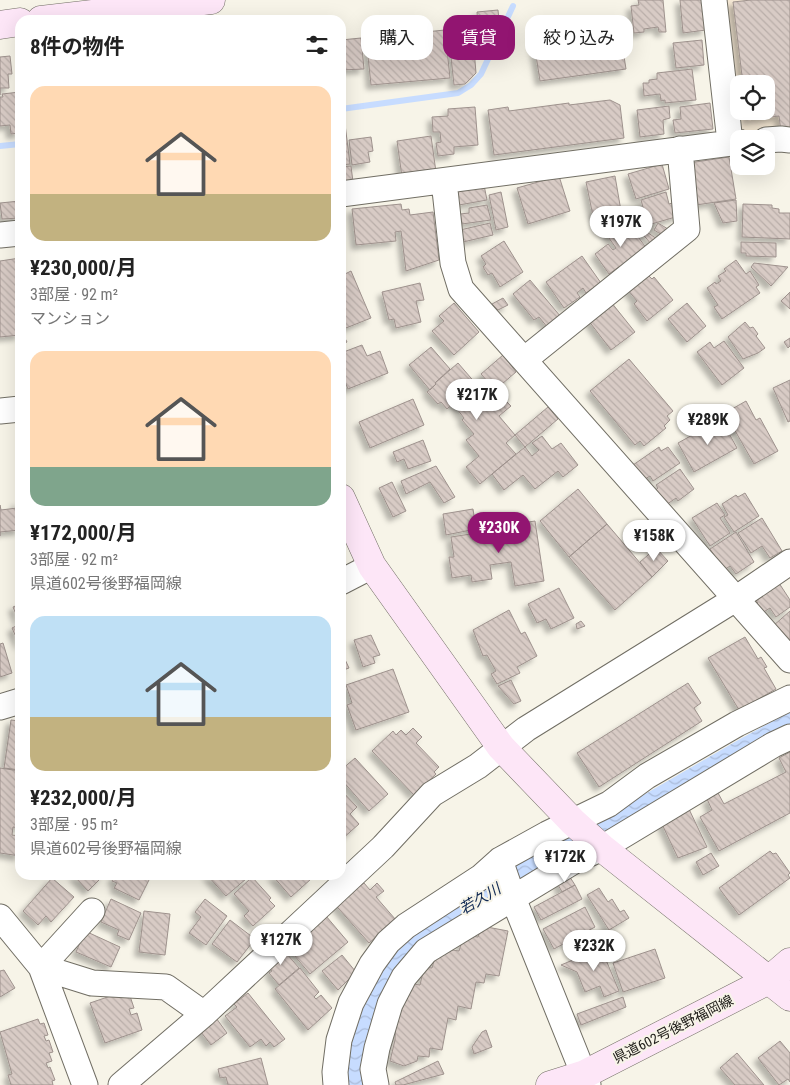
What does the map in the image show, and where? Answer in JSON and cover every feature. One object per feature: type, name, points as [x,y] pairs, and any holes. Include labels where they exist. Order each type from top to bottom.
[{"type":"street","points":[[131,15],[184,12],[211,0]]},
{"type":"street","points":[[714,0],[732,130]]},
{"type":"street","points":[[0,25],[15,23]]},
{"type":"street","points":[[775,140],[790,140]]},
{"type":"street","points":[[346,193],[730,143]]},
{"type":"street","points":[[524,360],[687,230],[680,149]]},
{"type":"street","points":[[444,181],[453,263],[461,289],[790,660]]},
{"type":"street","points":[[0,236],[15,234]]},
{"type":"street","points":[[0,411],[15,410]]},
{"type":"street","points":[[346,509],[372,566],[501,747],[588,836],[790,997]]},
{"type":"street","points":[[121,1085],[204,1014],[383,847],[432,794],[478,766],[526,729],[736,598],[790,562]]},
{"type":"street","points":[[346,579],[372,566]]},
{"type":"street","points":[[376,1085],[373,1069],[390,1004],[404,977],[426,951],[574,861],[609,804],[647,776],[737,724],[790,698]]},
{"type":"street","points":[[0,707],[15,703]]},
{"type":"street","points":[[336,1085],[335,1072],[339,1040],[351,1003],[372,964],[388,942],[406,926],[481,877],[500,860],[546,834],[588,836],[790,737]]},
{"type":"street","points":[[500,860],[513,898],[586,1080]]},
{"type":"street","points":[[41,967],[92,911]]},
{"type":"street","points":[[0,916],[41,967],[85,1085]]},
{"type":"street","name":"県道602号後野福岡線","points":[[550,1085],[586,1080],[769,980],[790,962]]},
{"type":"street","points":[[41,967],[92,983],[166,987],[204,1014]]},
{"type":"street","points":[[769,980],[790,1002]]},
{"type":"shaded area","points":[[725,0],[790,0],[790,134],[775,134],[775,130],[740,130],[736,125],[736,120],[775,120],[775,75],[732,75]]},
{"type":"water","name":"若久川","points":[[790,712],[790,728],[425,945],[367,1085],[344,1085],[346,1054],[365,988],[411,929],[515,862],[621,808]]},
{"type":"building","points":[[638,0],[663,0],[666,32],[659,32],[658,27],[634,33],[631,6],[639,5]]},
{"type":"building","points":[[680,0],[702,0],[706,30],[683,33]]},
{"type":"building","points":[[790,0],[790,131],[781,132],[779,116],[775,116],[775,75],[742,75],[733,2]]},
{"type":"building","points":[[498,10],[498,15],[477,15],[477,12]]},
{"type":"building","points":[[443,30],[443,60],[448,60],[450,78],[371,85],[368,60],[433,60],[433,31]]},
{"type":"building","points":[[361,38],[361,60],[363,60],[364,69],[346,70],[346,40]]},
{"type":"building","points":[[702,40],[704,65],[676,68],[673,43]]},
{"type":"building","points":[[10,56],[12,74],[8,74],[9,88],[0,88],[0,57]]},
{"type":"building","points":[[451,60],[475,60],[476,73],[465,84],[454,85]]},
{"type":"building","points":[[537,60],[625,60],[626,69],[540,81]]},
{"type":"building","points":[[692,69],[696,100],[665,103],[665,100],[661,101],[660,94],[644,96],[643,83],[649,83],[649,80],[657,79],[657,73]]},
{"type":"building","points":[[15,93],[15,134],[11,134],[10,125],[0,126],[0,97],[3,97],[2,94]]},
{"type":"building","points":[[610,100],[620,105],[624,138],[494,155],[488,110],[508,107],[509,111]]},
{"type":"building","points":[[710,103],[713,129],[675,133],[673,120],[681,119],[680,107]]},
{"type":"building","points":[[669,106],[670,118],[663,120],[664,134],[640,137],[637,110]]},
{"type":"building","points":[[475,107],[478,145],[454,147],[454,154],[438,156],[436,143],[441,142],[440,132],[433,132],[432,117],[448,116],[448,109]]},
{"type":"building","points":[[346,132],[350,164],[346,164]]},
{"type":"building","points":[[431,136],[436,172],[402,177],[397,141]]},
{"type":"building","points":[[371,137],[373,151],[368,152],[370,162],[352,165],[349,140]]},
{"type":"building","points":[[729,157],[730,175],[732,175],[736,199],[696,205],[689,163]]},
{"type":"building","points":[[662,164],[669,189],[636,199],[628,174]]},
{"type":"building","points":[[346,166],[351,166],[353,182],[346,183]]},
{"type":"building","points":[[559,176],[570,211],[528,224],[517,188]]},
{"type":"building","points":[[615,176],[621,211],[593,216],[586,182]]},
{"type":"building","points":[[484,185],[487,200],[459,205],[457,192]]},
{"type":"building","points":[[501,192],[508,227],[496,230],[489,195]]},
{"type":"building","points":[[666,192],[669,204],[675,202],[679,216],[648,225],[641,200]]},
{"type":"building","points":[[736,200],[737,221],[723,223],[714,203]]},
{"type":"building","points":[[15,202],[15,218],[2,219],[0,203]]},
{"type":"building","points":[[401,204],[402,210],[409,209],[410,215],[433,212],[439,260],[406,271],[401,231],[395,232],[396,241],[356,245],[352,209]]},
{"type":"building","points":[[743,204],[772,205],[772,208],[779,209],[779,213],[790,213],[790,239],[742,237]]},
{"type":"building","points":[[487,205],[491,220],[462,224],[460,214],[469,213],[469,208]]},
{"type":"building","points":[[625,219],[647,249],[622,269],[620,266],[609,274],[595,254],[608,244],[613,250],[616,248],[606,234]]},
{"type":"building","points":[[490,223],[493,235],[463,242],[460,230]]},
{"type":"building","points":[[658,223],[668,229],[664,236],[654,230]]},
{"type":"building","points":[[644,230],[657,239],[651,244],[641,232]]},
{"type":"building","points":[[504,241],[523,272],[500,287],[492,273],[488,275],[483,267],[486,264],[481,256]]},
{"type":"building","points":[[741,242],[776,243],[776,257],[746,256],[746,253],[741,253]]},
{"type":"building","points":[[582,256],[601,283],[586,293],[583,288],[577,293],[580,297],[564,308],[546,282]]},
{"type":"building","points":[[15,259],[15,336],[0,337],[0,261]]},
{"type":"building","points":[[736,260],[746,274],[750,271],[759,285],[756,287],[760,293],[722,319],[714,307],[718,305],[707,288],[715,282],[716,284],[721,281],[718,276],[726,271],[724,269]]},
{"type":"building","points":[[754,263],[788,267],[771,286],[751,267]]},
{"type":"building","points":[[351,271],[371,318],[346,328],[346,274]]},
{"type":"building","points":[[646,273],[652,279],[654,277],[673,300],[647,321],[634,304],[637,301],[627,289]]},
{"type":"building","points":[[530,280],[561,317],[548,328],[539,317],[534,320],[513,294]]},
{"type":"building","points":[[420,283],[424,300],[416,301],[421,322],[396,328],[394,319],[389,320],[382,292]]},
{"type":"building","points":[[790,292],[790,309],[781,301]]},
{"type":"building","points":[[503,298],[508,305],[498,310],[492,304]]},
{"type":"building","points":[[611,302],[635,332],[611,350],[588,320]]},
{"type":"building","points":[[454,303],[479,332],[454,355],[432,331],[444,321],[439,316]]},
{"type":"building","points":[[687,303],[706,326],[687,342],[668,319]]},
{"type":"building","points":[[745,322],[750,328],[753,327],[758,334],[756,336],[765,348],[743,359],[728,337]]},
{"type":"building","points":[[790,338],[790,346],[788,348],[784,342]]},
{"type":"building","points":[[724,341],[744,368],[722,385],[697,352],[710,342],[714,348]]},
{"type":"building","points":[[362,345],[367,356],[380,351],[388,373],[348,389],[346,384],[346,351]]},
{"type":"building","points":[[431,347],[450,369],[430,390],[409,365]]},
{"type":"building","points":[[503,355],[516,372],[495,390],[481,374]]},
{"type":"building","points":[[629,359],[673,411],[667,416],[670,420],[664,426],[666,428],[644,446],[640,441],[635,445],[590,391]]},
{"type":"building","points":[[458,363],[496,407],[505,400],[511,406],[499,416],[515,435],[506,443],[516,454],[480,484],[466,467],[479,456],[466,440],[474,434],[462,420],[464,418],[453,404],[447,409],[441,402],[438,404],[427,392]]},
{"type":"building","points":[[790,380],[790,421],[788,422],[773,388]]},
{"type":"building","points":[[413,399],[424,425],[370,448],[359,422]]},
{"type":"building","points":[[746,401],[756,420],[760,418],[778,451],[754,464],[725,413]]},
{"type":"building","points":[[548,407],[558,419],[525,447],[515,435]]},
{"type":"building","points":[[721,419],[737,448],[694,472],[678,443]]},
{"type":"building","points":[[542,436],[552,449],[561,443],[578,465],[563,477],[558,471],[535,489],[523,475],[504,490],[492,474],[525,447],[532,456],[539,450],[532,443]]},
{"type":"building","points":[[423,440],[431,461],[408,469],[404,459],[397,462],[393,452]]},
{"type":"building","points":[[659,447],[661,451],[668,447],[680,463],[653,481],[650,476],[645,479],[633,465]]},
{"type":"building","points":[[436,466],[455,497],[444,503],[430,482],[406,494],[401,481]]},
{"type":"building","points":[[680,469],[694,489],[678,501],[676,498],[666,505],[656,490],[658,488],[656,485]]},
{"type":"building","points":[[392,482],[406,511],[393,517],[379,488]]},
{"type":"building","points":[[578,489],[607,524],[569,557],[540,521]]},
{"type":"building","points":[[745,493],[759,516],[734,532],[724,517],[728,515],[722,504],[736,495],[738,497]]},
{"type":"building","points":[[717,503],[725,515],[720,518],[730,533],[710,546],[692,518]]},
{"type":"building","points":[[0,505],[1,510],[15,508],[15,530],[0,532]]},
{"type":"building","points":[[473,509],[476,529],[446,535],[443,514]]},
{"type":"building","points":[[762,518],[782,551],[770,558],[762,546],[751,553],[738,533]]},
{"type":"building","points":[[535,521],[544,581],[515,586],[511,562],[490,565],[492,579],[472,582],[471,575],[452,578],[449,557],[454,557],[451,537],[490,531],[491,538],[504,536],[502,526]]},
{"type":"building","points":[[607,524],[652,577],[615,610],[569,557]]},
{"type":"building","points":[[736,532],[754,562],[736,574],[730,566],[724,570],[710,549]]},
{"type":"building","points":[[656,548],[668,561],[652,577],[640,562]]},
{"type":"building","points":[[779,583],[790,600],[790,607],[776,617],[770,608],[762,613],[755,604],[758,603],[755,599]]},
{"type":"building","points":[[559,588],[574,618],[551,629],[546,619],[537,623],[528,604]]},
{"type":"building","points":[[509,610],[521,634],[525,632],[537,656],[517,667],[520,673],[497,684],[491,674],[496,671],[487,655],[483,656],[473,630]]},
{"type":"building","points":[[790,611],[790,645],[773,626]]},
{"type":"building","points":[[581,621],[585,626],[577,629],[576,624]]},
{"type":"building","points":[[371,635],[380,655],[373,657],[375,663],[363,667],[354,640]]},
{"type":"building","points":[[745,637],[758,659],[761,657],[767,667],[764,668],[776,689],[739,710],[708,658]]},
{"type":"building","points":[[3,643],[12,673],[0,677],[0,644]]},
{"type":"building","points":[[393,669],[409,712],[356,730],[347,705],[352,703],[346,685]]},
{"type":"building","points":[[511,680],[521,701],[514,704],[498,686]]},
{"type":"building","points":[[688,683],[701,703],[694,708],[702,721],[599,787],[577,753]]},
{"type":"building","points":[[11,720],[15,720],[15,769],[4,768]]},
{"type":"building","points":[[413,728],[422,737],[416,743],[439,767],[434,772],[436,774],[414,795],[372,751],[393,731],[396,735],[401,730],[406,735]]},
{"type":"building","points":[[790,752],[790,813],[719,851],[700,817],[712,810],[707,799],[718,793],[724,804],[786,772],[779,758]]},
{"type":"building","points":[[355,758],[388,794],[369,811],[346,785],[346,766]]},
{"type":"building","points":[[0,768],[15,770],[15,827],[13,827],[12,835],[15,835],[15,855],[0,853]]},
{"type":"building","points":[[346,795],[357,807],[350,814],[359,824],[346,836]]},
{"type":"building","points":[[688,807],[707,847],[678,858],[660,820]]},
{"type":"building","points":[[770,851],[773,854],[776,853],[790,873],[788,875],[790,878],[739,915],[719,888]]},
{"type":"building","points":[[711,853],[719,866],[703,875],[696,862]]},
{"type":"building","points":[[568,874],[575,885],[562,892],[556,881]]},
{"type":"building","points":[[354,879],[360,886],[364,883],[370,890],[377,883],[384,891],[376,897],[396,920],[369,943],[331,900]]},
{"type":"building","points":[[50,880],[54,880],[74,897],[51,922],[46,916],[38,925],[23,911]]},
{"type":"building","points":[[78,880],[99,880],[88,891]]},
{"type":"building","points":[[149,880],[139,900],[114,888],[117,883],[112,881]]},
{"type":"building","points":[[212,880],[245,880],[226,896]]},
{"type":"building","points":[[249,880],[255,880],[271,898],[269,900],[275,906],[253,926],[244,916],[249,911],[234,894]]},
{"type":"building","points":[[276,880],[310,880],[291,897]]},
{"type":"building","points":[[575,885],[582,899],[541,920],[534,907]]},
{"type":"building","points":[[599,888],[608,902],[612,899],[620,912],[624,910],[629,918],[609,930],[587,895]]},
{"type":"building","points":[[111,899],[141,913],[129,940],[117,935],[119,930],[101,922]]},
{"type":"building","points":[[205,899],[227,916],[206,945],[189,933],[201,917],[195,912]]},
{"type":"building","points":[[585,907],[595,927],[554,949],[543,929]]},
{"type":"building","points":[[144,911],[170,914],[165,955],[139,952]]},
{"type":"building","points":[[326,916],[348,942],[310,974],[288,948]]},
{"type":"building","points":[[230,920],[255,939],[237,962],[212,944]]},
{"type":"building","points":[[487,927],[508,931],[499,976],[486,974],[484,983],[476,982],[471,1009],[458,1006],[456,1020],[448,1018],[442,1050],[430,1048],[429,1057],[418,1056],[417,1061],[404,1066],[390,1061],[395,1040],[396,1016],[403,1007],[404,998],[413,984],[420,985],[424,967],[432,968],[435,957],[446,949],[459,951],[462,941],[470,936],[478,937],[480,931]]},
{"type":"building","points":[[85,931],[120,947],[111,967],[76,952]]},
{"type":"building","points":[[282,948],[299,968],[279,985],[269,973],[272,971],[265,963]]},
{"type":"building","points":[[601,948],[619,991],[604,997],[600,986],[585,992],[577,972],[561,965]]},
{"type":"building","points":[[655,949],[665,978],[623,992],[613,963]]},
{"type":"building","points":[[342,955],[356,972],[338,990],[322,971]]},
{"type":"building","points":[[300,968],[319,992],[314,997],[316,999],[321,995],[332,1008],[308,1030],[275,989]]},
{"type":"building","points":[[4,970],[15,988],[0,997],[0,971]]},
{"type":"building","points":[[128,990],[134,1008],[129,1009],[131,1015],[137,1013],[142,1030],[105,1043],[90,1003]]},
{"type":"building","points":[[248,993],[285,1039],[274,1047],[270,1042],[266,1046],[261,1039],[250,1047],[225,1016],[237,1007],[234,1004]]},
{"type":"building","points":[[623,997],[626,1007],[581,1025],[577,1014]]},
{"type":"building","points":[[211,1011],[227,1033],[211,1045],[194,1023]]},
{"type":"building","points":[[38,1019],[40,1024],[44,1023],[48,1035],[44,1036],[46,1041],[49,1040],[53,1052],[49,1053],[52,1061],[46,1063],[48,1068],[50,1067],[55,1080],[52,1081],[53,1085],[11,1085],[8,1075],[12,1074],[0,1032]]},
{"type":"building","points":[[486,1030],[492,1047],[474,1054],[472,1047],[482,1032]]},
{"type":"building","points":[[780,1041],[790,1053],[790,1082],[788,1079],[779,1085],[758,1058]]},
{"type":"building","points":[[737,1053],[764,1085],[735,1085],[720,1068]]},
{"type":"building","points":[[261,1058],[268,1085],[228,1085],[226,1077],[220,1078],[218,1069]]},
{"type":"building","points":[[438,1061],[444,1074],[403,1085],[396,1085],[395,1082]]},
{"type":"waterway","points":[[346,108],[458,93],[471,85],[481,74],[513,6]]},
{"type":"waterway","points":[[0,146],[15,144]]}]
